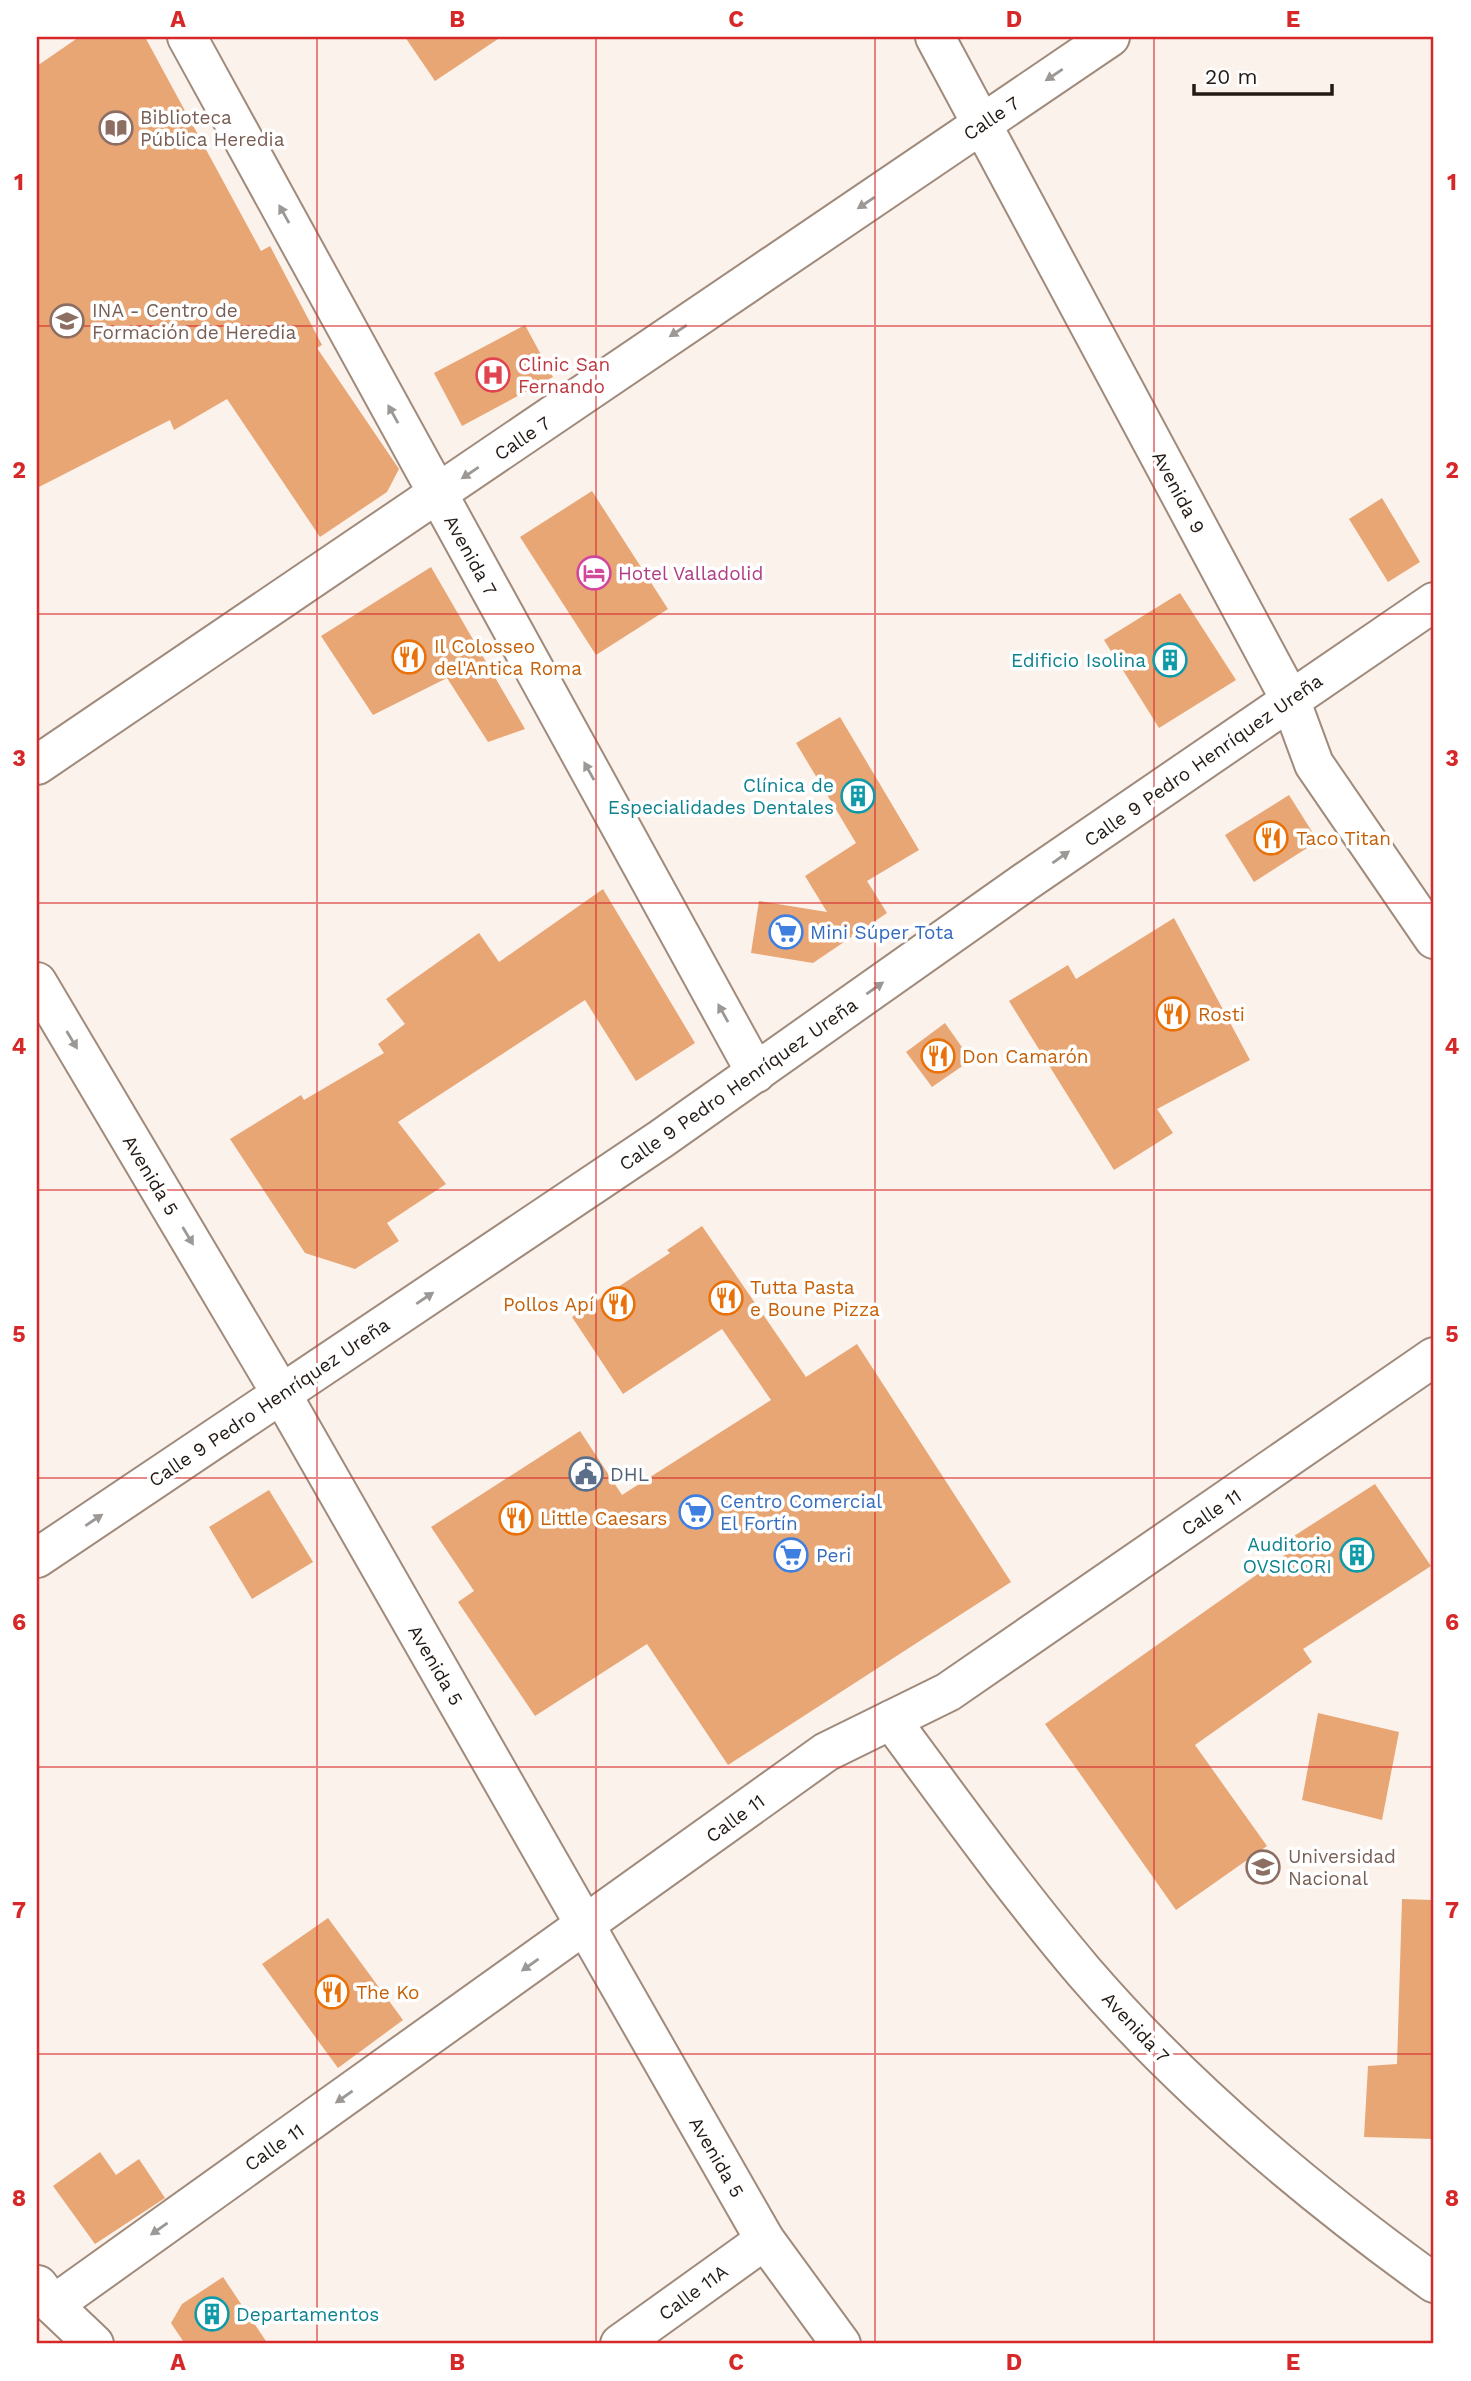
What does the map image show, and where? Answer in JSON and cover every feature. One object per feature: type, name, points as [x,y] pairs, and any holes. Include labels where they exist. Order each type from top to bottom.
[{"type":"street","name":"Avenida 7","points":[[187,37],[756,1073]]},
{"type":"street","name":"Avenida 9","points":[[935,37],[1290,699],[1314,764],[1434,939]]},
{"type":"street","name":"Calle 7","points":[[37,765],[1110,37]]},
{"type":"street","name":"Calle 9 Pedro Henríquez Ureña","points":[[37,1558],[756,1073],[1290,699],[1434,602]]},
{"type":"street","name":"Avenida 5","points":[[37,982],[282,1395],[765,2240],[841,2344]]},
{"type":"street","name":"Calle 11","points":[[45,2294],[585,1926],[826,1752],[948,1692],[1434,1357]]},
{"type":"street","name":"Avenida 7","points":[[891,1720],[1010,1880],[1086,1974],[1174,2067],[1375,2241],[1434,2283]]},
{"type":"street","name":"Calle 11A","points":[[620,2344],[765,2240]]},
{"type":"street","points":[[45,2294],[94,2344]]},
{"type":"building","points":[[79,37],[145,37],[261,251],[270,246],[322,345],[317,348],[399,469],[387,492],[320,537],[227,399],[174,430],[170,420],[37,488],[37,66]]},
{"type":"building","points":[[405,37],[501,37],[435,81]]},
{"type":"building","name":"Clinic San Fernando","points":[[525,325],[553,377],[462,426],[434,373]]},
{"type":"building","name":"Hotel Valladolid","points":[[592,491],[668,609],[596,655],[520,537]]},
{"type":"building","points":[[1382,498],[1420,562],[1388,582],[1349,519]]},
{"type":"building","name":"Il Colosseo del'Antica Roma","points":[[431,567],[525,729],[488,742],[447,678],[373,715],[321,636]]},
{"type":"building","name":"Edificio Isolina","points":[[1180,593],[1236,680],[1159,728],[1104,640]]},
{"type":"building","points":[[840,717],[919,850],[867,881],[887,913],[813,963],[751,953],[759,901],[827,912],[805,876],[856,843],[796,743]]},
{"type":"building","name":"Taco Titan","points":[[1289,795],[1318,841],[1254,882],[1225,835]]},
{"type":"building","points":[[603,889],[695,1043],[636,1081],[585,1000],[398,1122],[446,1184],[387,1223],[399,1241],[355,1269],[305,1253],[230,1139],[301,1095],[304,1100],[384,1053],[378,1044],[405,1024],[386,999],[479,933],[499,962]]},
{"type":"building","points":[[1174,918],[1250,1060],[1157,1109],[1173,1133],[1114,1170],[1009,1001],[1068,965],[1076,979]]},
{"type":"building","name":"Don Camarón","points":[[945,1023],[971,1060],[932,1087],[906,1052]]},
{"type":"building","name":"Peri","points":[[702,1226],[806,1377],[857,1344],[1011,1582],[728,1765],[647,1644],[535,1716],[458,1602],[474,1591],[431,1527],[580,1431],[622,1495],[771,1400],[722,1329],[623,1394],[572,1317],[670,1253],[667,1250]]},
{"type":"building","points":[[1375,1484],[1431,1566],[1303,1649],[1312,1662],[1195,1745],[1267,1846],[1176,1910],[1045,1724],[1289,1552],[1283,1543]]},
{"type":"building","points":[[269,1490],[313,1562],[252,1599],[209,1527]]},
{"type":"building","points":[[1318,1713],[1399,1732],[1382,1820],[1302,1800]]},
{"type":"building","points":[[1402,1899],[1434,1900],[1434,2139],[1364,2137],[1368,2066],[1397,2064]]},
{"type":"building","name":"The Ko","points":[[328,1918],[403,2020],[338,2068],[262,1964]]},
{"type":"building","points":[[100,2152],[116,2175],[139,2159],[165,2198],[95,2244],[53,2186]]},
{"type":"building","name":"Departamentos","points":[[223,2277],[268,2344],[185,2344],[171,2323],[182,2304]]},
{"type":"place","name":"Biblioteca Pública Heredia","points":[[116,128]]},
{"type":"place","name":"INA - Centro de Formación de Heredia","points":[[67,321]]},
{"type":"place","name":"Clinic San Fernando","points":[[493,375]]},
{"type":"place","name":"Hotel Valladolid","points":[[594,573]]},
{"type":"place","name":"Il Colosseo del'Antica Roma","points":[[409,657]]},
{"type":"place","name":"Edificio Isolina","points":[[1170,660]]},
{"type":"place","name":"Clínica de Especialidades Dentales","points":[[858,796]]},
{"type":"place","name":"Taco Titan","points":[[1271,838]]},
{"type":"place","name":"Mini Súper Tota","points":[[786,932]]},
{"type":"place","name":"Rosti","points":[[1173,1014]]},
{"type":"place","name":"Don Camarón","points":[[938,1056]]},
{"type":"place","name":"Tutta Pasta e Boune Pizza","points":[[726,1298]]},
{"type":"place","name":"Pollos Apí","points":[[618,1304]]},
{"type":"place","name":"DHL","points":[[586,1474]]},
{"type":"place","name":"Centro Comercial El Fortín","points":[[696,1512]]},
{"type":"place","name":"Little Caesars","points":[[516,1518]]},
{"type":"place","name":"Peri","points":[[791,1555]]},
{"type":"place","name":"Auditorio OVSICORI","points":[[1357,1555]]},
{"type":"place","name":"Universidad Nacional","points":[[1263,1867]]},
{"type":"place","name":"The Ko","points":[[332,1992]]},
{"type":"place","name":"Departamentos","points":[[212,2314]]}]
